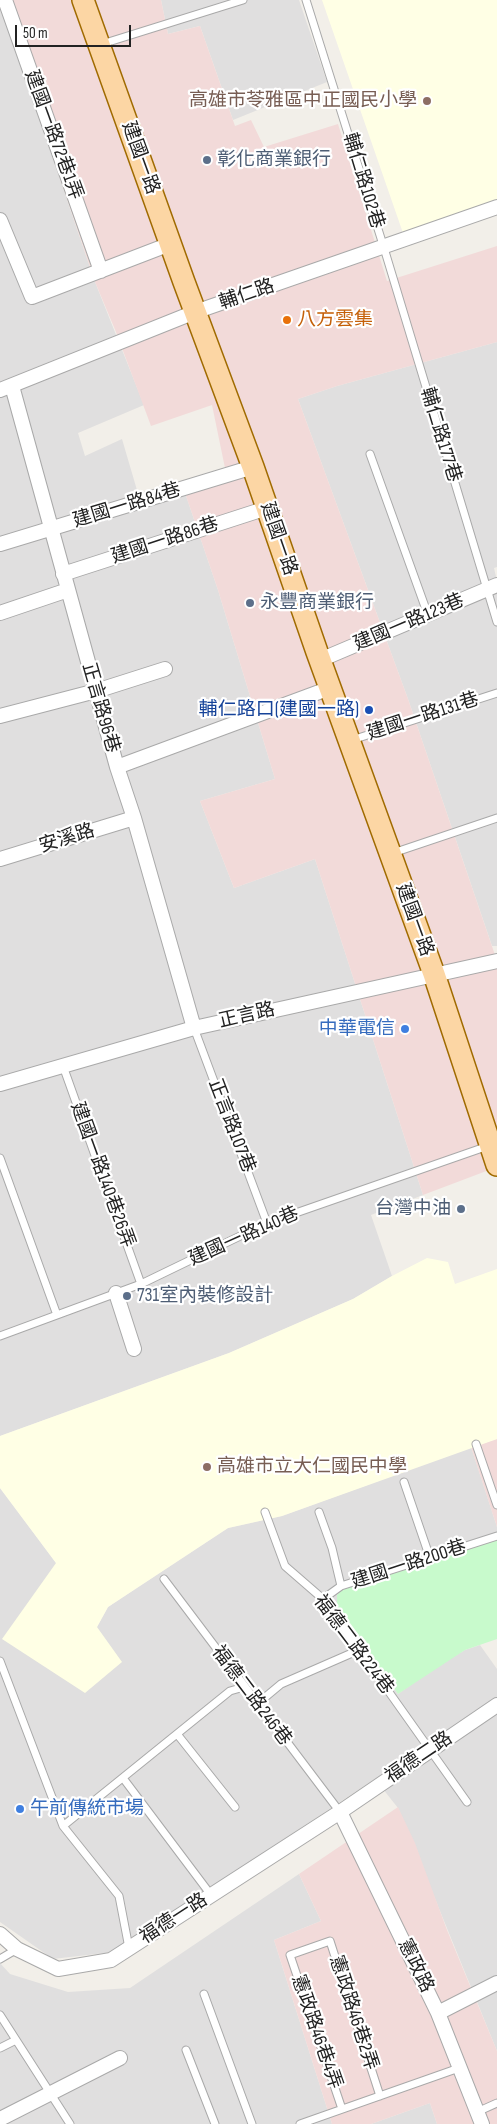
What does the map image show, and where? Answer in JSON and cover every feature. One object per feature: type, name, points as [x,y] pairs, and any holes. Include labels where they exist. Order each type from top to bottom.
[{"type":"main road","name":"建國一路","points":[[82,0],[253,468],[330,688],[434,974],[494,1155]]},
{"type":"street","name":"建國一路72巷1弄","points":[[5,0],[101,271]]},
{"type":"street","name":"輔仁路","points":[[6,388],[195,312],[497,208]]},
{"type":"street","points":[[0,220],[32,296],[170,244]]},
{"type":"street","name":"正言路96巷","points":[[6,388],[51,529],[117,767],[134,818],[194,1028]]},
{"type":"street","name":"建國一路84巷","points":[[0,544],[253,468]]},
{"type":"street","name":"建國一路86巷","points":[[63,574],[267,508]]},
{"type":"street","name":"建國一路123巷","points":[[320,660],[492,587]]},
{"type":"street","points":[[0,613],[68,590]]},
{"type":"street","points":[[0,716],[96,691],[165,669]]},
{"type":"street","points":[[117,767],[330,688]]},
{"type":"street","name":"安溪路","points":[[0,859],[134,818]]},
{"type":"street","name":"正言路","points":[[1,1079],[63,1066],[194,1028],[497,961]]},
{"type":"street","points":[[116,1293],[134,1350]]},
{"type":"street","name":"福德二路","points":[[340,1812],[497,1705]]},
{"type":"street","name":"福德一路","points":[[0,1934],[16,1950],[58,1969],[111,1960],[340,1812]]},
{"type":"street","name":"憲政路","points":[[340,1812],[438,2013],[479,2118]]},
{"type":"street","points":[[438,2013],[497,1983]]},
{"type":"street","points":[[0,2119],[120,2058]]},
{"type":"lane","points":[[100,45],[243,0]]},
{"type":"lane","name":"輔仁路102巷","points":[[306,0],[384,248]]},
{"type":"lane","name":"輔仁路177巷","points":[[384,248],[492,587],[497,622]]},
{"type":"lane","points":[[370,454],[428,615]]},
{"type":"lane","name":"建國一路131巷","points":[[349,741],[497,693]]},
{"type":"lane","points":[[390,854],[497,818]]},
{"type":"lane","name":"正言路107巷","points":[[194,1028],[267,1223]]},
{"type":"lane","name":"建國一路140巷26弄","points":[[63,1066],[141,1284]]},
{"type":"lane","name":"建國一路140巷","points":[[0,1336],[141,1284],[267,1223],[494,1155]]},
{"type":"lane","points":[[0,1158],[58,1315]]},
{"type":"lane","points":[[476,1444],[497,1505]]},
{"type":"lane","points":[[404,1482],[430,1558]]},
{"type":"lane","name":"福德二路224巷","points":[[265,1512],[285,1566],[323,1599],[467,1802]]},
{"type":"lane","points":[[319,1512],[332,1548],[341,1586]]},
{"type":"lane","name":"建國一路200巷","points":[[323,1599],[341,1586],[497,1536]]},
{"type":"lane","name":"福德二路246巷","points":[[164,1579],[340,1812]]},
{"type":"lane","points":[[257,1704],[282,1684],[359,1650]]},
{"type":"lane","points":[[0,1661],[63,1826],[119,1896],[129,1948]]},
{"type":"lane","points":[[63,1826],[230,1691],[244,1687]]},
{"type":"lane","points":[[177,1734],[235,1807]]},
{"type":"lane","points":[[123,1778],[211,1896]]},
{"type":"lane","name":"憲政路46巷2弄","points":[[290,1955],[330,1941],[380,2096]]},
{"type":"lane","points":[[0,1959],[16,1950]]},
{"type":"lane","name":"憲政路46巷4弄","points":[[290,1955],[342,2109]]},
{"type":"lane","points":[[204,1994],[252,2124]]},
{"type":"lane","points":[[0,2015],[70,2124]]},
{"type":"lane","points":[[0,2048],[16,2040]]},
{"type":"lane","points":[[186,2050],[215,2124]]},
{"type":"lane","points":[[300,2124],[459,2068]]},
{"type":"lane","points":[[479,2118],[497,2103]]},
{"type":"shaded area","points":[[0,0],[161,0],[168,34],[200,26],[235,126],[251,120],[264,147],[338,124],[387,281],[497,246],[497,342],[337,386],[298,399],[408,699],[497,961],[497,1167],[423,1195],[315,859],[234,888],[200,801],[275,779],[218,590],[182,484],[225,468],[212,405],[151,426],[95,282]]},
{"type":"shaded area","points":[[161,0],[299,0],[327,82],[233,120],[200,26],[168,34]]},
{"type":"shaded area","name":"高雄市苓雅區中正國民小學","points":[[322,0],[497,0],[497,201],[403,233]]},
{"type":"shaded area","points":[[0,3],[95,282],[144,405],[78,433],[85,456],[122,439],[139,497],[182,484],[218,590],[275,779],[200,801],[234,888],[315,859],[423,1195],[371,1215],[392,1276],[353,1299],[229,1353],[0,1436]]},
{"type":"shaded area","points":[[497,342],[497,567],[494,568],[497,581],[497,946],[492,946],[408,699],[298,399],[337,386]]},
{"type":"shaded area","name":"高雄市立大仁國民中學","points":[[427,1258],[448,1262],[455,1284],[497,1269],[497,1439],[282,1516],[228,1528],[108,1607],[97,1627],[122,1662],[85,1693],[2,1639],[56,1563],[0,1488],[0,1436],[229,1353],[353,1299]]},
{"type":"shaded area","points":[[497,1439],[497,1527],[471,1447]]},
{"type":"shaded area","points":[[471,1447],[497,1527],[497,1540],[342,1590],[337,1595],[337,1609],[398,1694],[440,1664],[465,1650],[480,1645],[497,1669],[497,2051],[398,1808],[375,1779],[113,1952],[53,1959],[0,1922],[0,1488],[56,1563],[97,1627],[108,1607],[228,1528],[282,1516]]},
{"type":"shaded area","points":[[398,1807],[415,1843],[447,1930],[497,2051],[497,2124],[437,2124],[430,2103],[371,2124],[332,2124],[274,1940],[321,1921],[299,1874]]},
{"type":"shaded area","points":[[299,1874],[321,1921],[274,1940],[332,2124],[0,2124],[0,1963],[10,1974],[68,1992],[130,1988]]},
{"type":"shaded area","points":[[430,2103],[437,2124],[371,2124]]},
{"type":"green space","points":[[497,1540],[497,1639],[465,1650],[398,1694],[337,1609],[337,1595],[342,1590]]},
{"type":"place","name":"高雄市苓雅區中正國民小學","points":[[427,101]]},
{"type":"place","name":"彰化商業銀行","points":[[207,160]]},
{"type":"place","name":"八方雲集","points":[[287,320]]},
{"type":"place","name":"永豐商業銀行","points":[[250,603]]},
{"type":"place","name":"輔仁路口(建國一路)","points":[[369,710]]},
{"type":"place","name":"中華電信","points":[[405,1029]]},
{"type":"place","name":"台灣中油","points":[[461,1209]]},
{"type":"place","name":"731室內裝修設計","points":[[127,1296]]},
{"type":"place","name":"高雄市立大仁國民中學","points":[[207,1467]]},
{"type":"place","name":"午前傳統市場","points":[[20,1809]]}]
